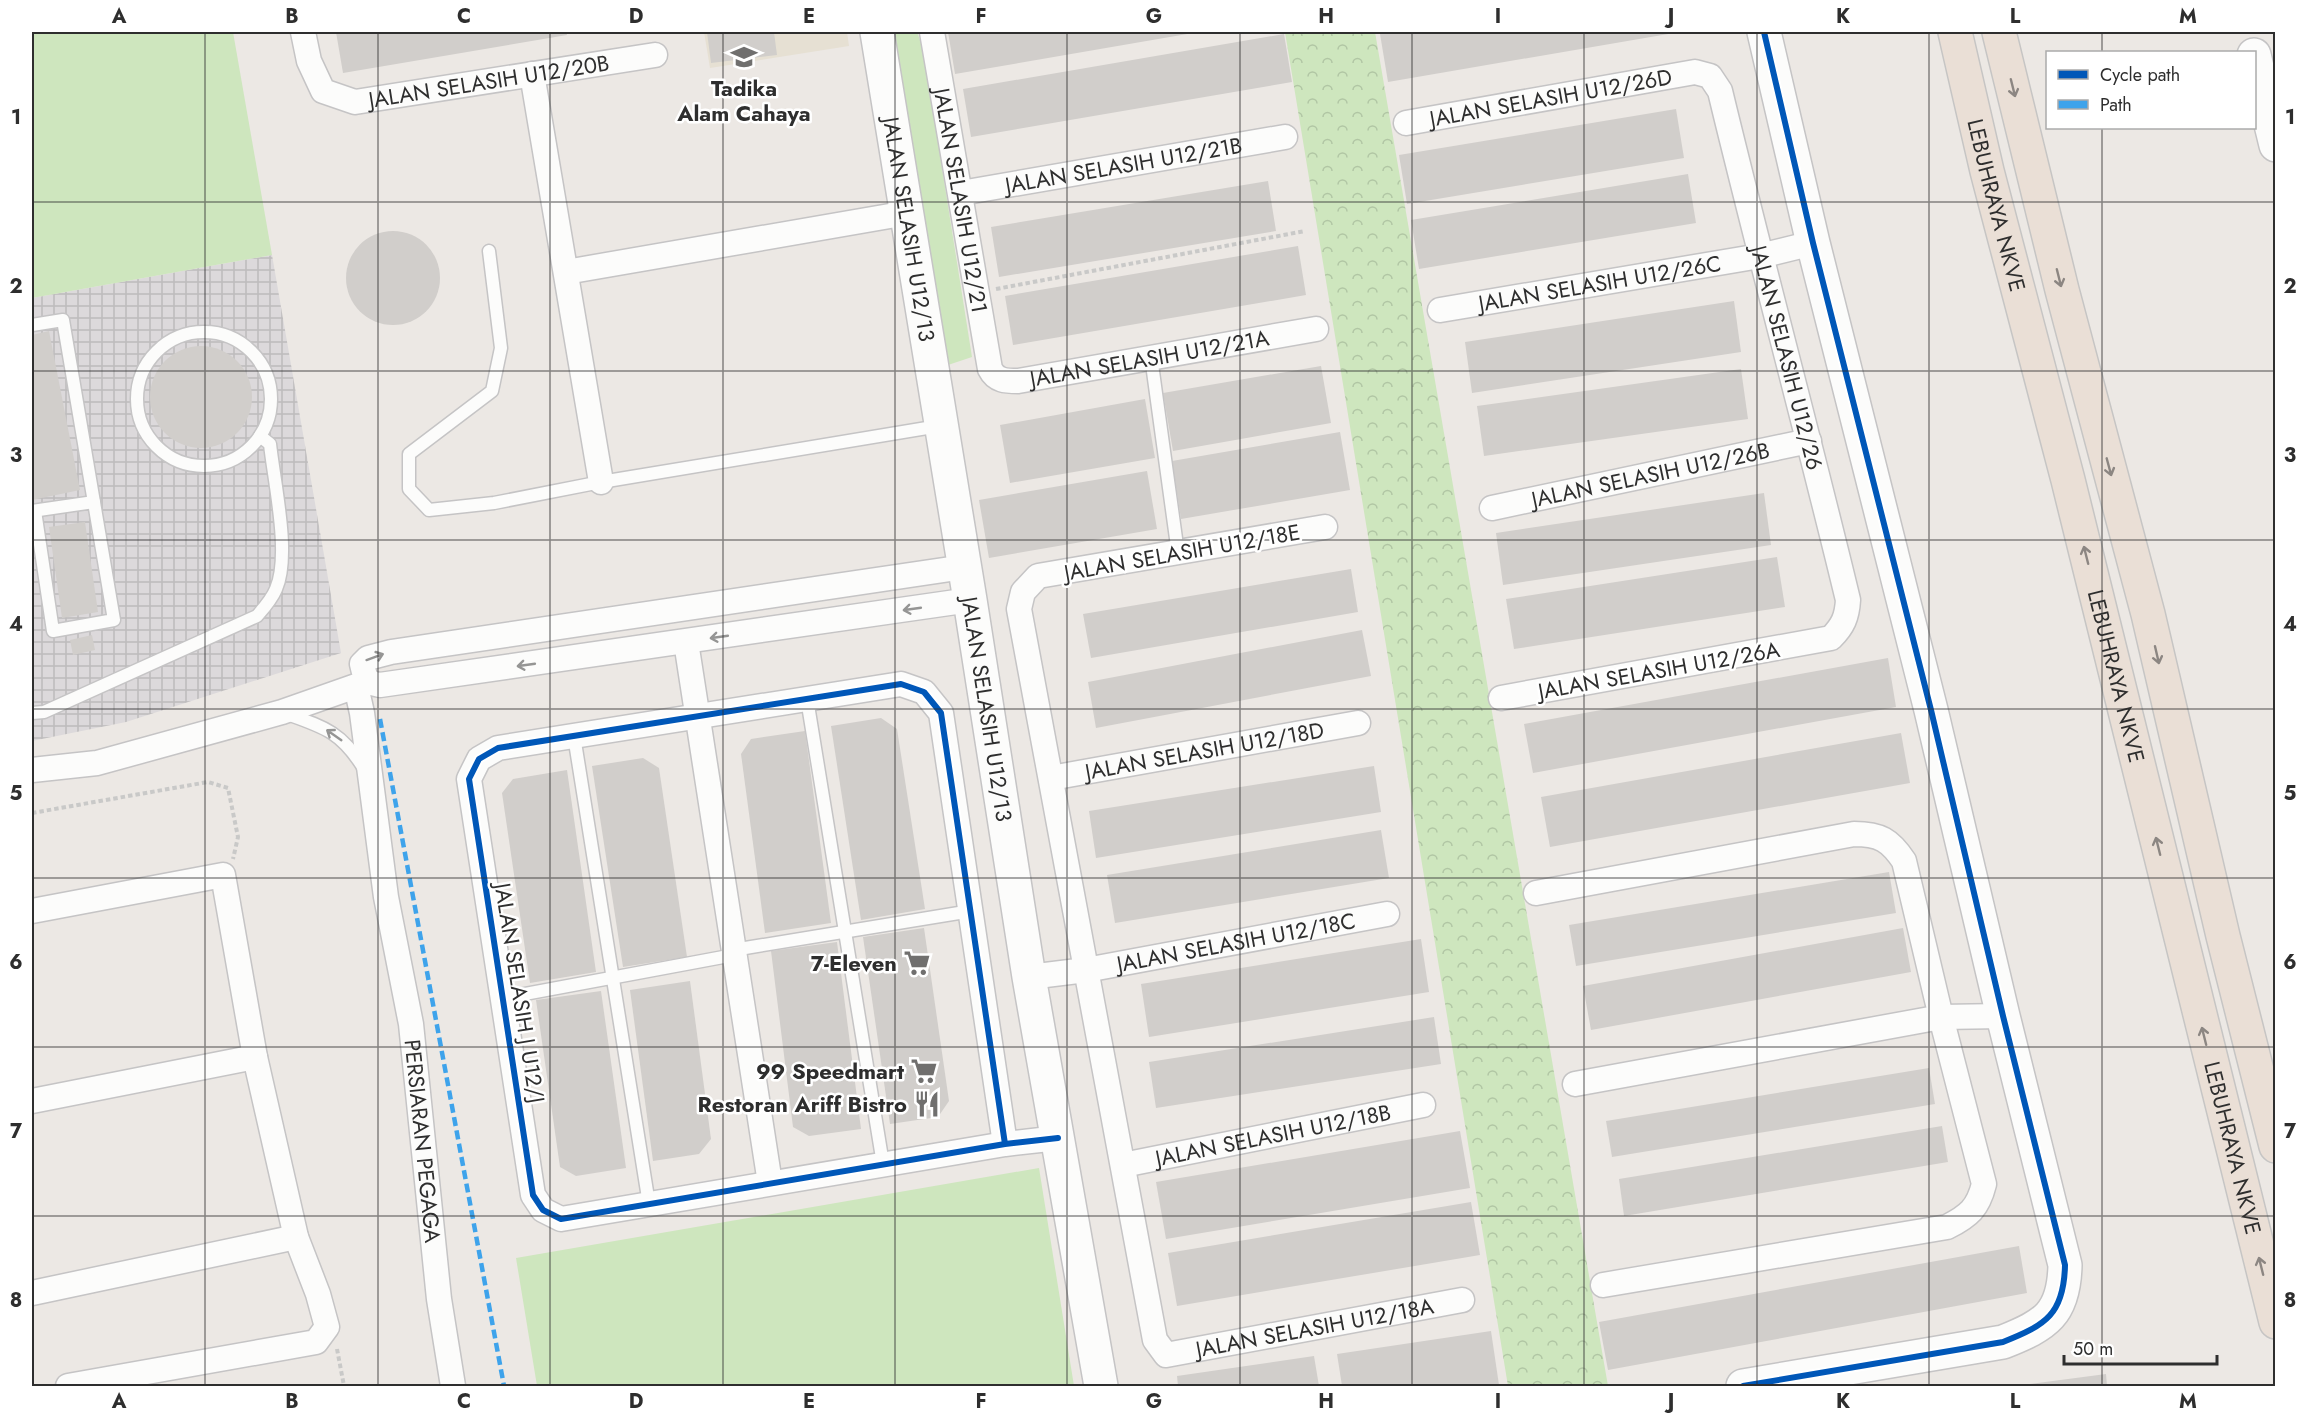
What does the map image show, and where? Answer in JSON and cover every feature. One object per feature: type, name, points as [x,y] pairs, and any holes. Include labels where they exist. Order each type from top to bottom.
[{"type":"highway","name":"LEBUHRAYA NKVE","points":[[1955,32],[1987,171],[2068,480],[2276,1322]]},
{"type":"highway","name":"LEBUHRAYA NKVE","points":[[2000,32],[2062,290],[2148,614],[2223,936],[2276,1146]]},
{"type":"street","name":"JALAN SELASIH U12/20B","points":[[303,32],[309,61],[323,91],[355,102],[655,55]]},
{"type":"street","name":"JALAN SELASIH U12/13","points":[[877,32],[1029,977],[1101,1386]]},
{"type":"street","name":"JALAN SELASIH U12/21","points":[[932,32],[990,369]]},
{"type":"street","points":[[1743,1386],[2003,1342],[2028,1332],[2046,1321],[2059,1301],[2065,1283],[2065,1265],[2002,1016],[1931,710],[1813,243],[1764,32]]},
{"type":"street","points":[[2250,32],[2253,51]]},
{"type":"street","points":[[2256,59],[2270,96],[2276,145]]},
{"type":"street","name":"JALAN SELASIH U12/26D","points":[[1406,123],[1695,72]]},
{"type":"street","name":"JALAN SELASIH U12/26","points":[[1695,72],[1710,76],[1720,91],[1848,600],[1847,616],[1841,628],[1831,638],[1817,641]]},
{"type":"street","points":[[532,74],[601,482]]},
{"type":"street","name":"JALAN SELASIH U12/21B","points":[[961,193],[1285,137]]},
{"type":"street","points":[[566,272],[907,213]]},
{"type":"street","name":"JALAN SELASIH U12/26C","points":[[1440,310],[1760,256],[1813,243]]},
{"type":"street","name":"JALAN SELASIH U12/21A","points":[[990,369],[994,376],[1001,380],[1018,381],[1316,329]]},
{"type":"street","name":"JALAN SELASIH U12/26B","points":[[1492,508],[1809,441]]},
{"type":"street","name":"JALAN SELASIH U12/18E","points":[[1051,778],[1019,609],[1023,592],[1038,576],[1325,527]]},
{"type":"street","points":[[964,567],[391,652],[368,658],[362,664],[365,678],[371,684],[380,685],[970,600]]},
{"type":"street","name":"JALAN SELASIH U12/26A","points":[[1501,698],[1817,641]]},
{"type":"street","points":[[686,642],[770,1183]]},
{"type":"street","points":[[574,736],[901,684],[924,692],[941,713],[1005,1144]]},
{"type":"street","name":"PERSIARAN PEGAGA","points":[[282,712],[356,686],[362,713],[386,897],[411,1024],[439,1299],[453,1386]]},
{"type":"street","points":[[32,770],[97,763],[282,712]]},
{"type":"street","name":"JALAN SELASIH U12/18D","points":[[1051,778],[1358,723]]},
{"type":"street","name":"JALAN SELASIH J U12/J","points":[[574,736],[498,748],[479,759],[469,779],[533,1195],[543,1210],[561,1219],[649,1204]]},
{"type":"street","points":[[1051,778],[1123,1165]]},
{"type":"street","points":[[1536,893],[1854,834],[1870,834],[1884,839],[1896,848],[1904,861],[1984,1184],[1980,1201],[1965,1218],[1947,1227],[1604,1285]]},
{"type":"street","points":[[32,911],[223,875],[255,1057],[296,1237],[318,1294],[327,1326],[316,1342],[68,1386]]},
{"type":"street","name":"JALAN SELASIH U12/18C","points":[[1029,977],[1086,970],[1387,914]]},
{"type":"street","points":[[1575,1084],[1941,1017],[2002,1016]]},
{"type":"street","points":[[32,1101],[255,1057]]},
{"type":"street","name":"JALAN SELASIH U12/18B","points":[[1123,1165],[1423,1105]]},
{"type":"street","points":[[649,1204],[1005,1144],[1058,1138]]},
{"type":"street","name":"JALAN SELASIH U12/18A","points":[[1123,1165],[1155,1340],[1166,1355],[1462,1300]]},
{"type":"street","points":[[32,1293],[296,1237]]},
{"type":"lane","points":[[489,251],[501,348],[492,391],[409,454],[409,489],[429,510],[494,503],[601,482],[940,425]]},
{"type":"lane","points":[[32,325],[63,320],[94,502],[114,620],[53,631],[33,511],[94,502]]},
{"type":"lane","points":[[216,333],[242,344],[261,364],[271,390],[268,418],[260,436],[245,452],[220,465],[192,466],[166,455],[147,435],[139,416],[137,395],[145,368],[163,346],[188,334],[216,333]]},
{"type":"lane","points":[[1151,357],[1178,553]]},
{"type":"lane","points":[[32,713],[44,712],[257,616],[276,589],[284,554],[270,444],[260,436]]},
{"type":"lane","points":[[807,699],[882,1164]]},
{"type":"lane","points":[[282,712],[332,732],[351,748],[370,778]]},
{"type":"lane","points":[[574,736],[649,1204]]},
{"type":"lane","points":[[503,998],[613,979],[844,932],[970,911]]},
{"type":"path","points":[[994,298],[993,289],[1305,231]]},
{"type":"path","points":[[32,813],[208,782],[228,788],[238,837],[235,856],[223,875]]},
{"type":"path","points":[[327,1326],[336,1339],[344,1386]]},
{"type":"shaded area","name":"Tadika Alam Cahaya","points":[[704,32],[847,32],[849,46],[710,68]]},
{"type":"shaded area","points":[[272,255],[341,653],[126,722],[32,741],[32,298]]},
{"type":"green space","points":[[32,32],[233,32],[272,255],[32,298]]},
{"type":"green space","points":[[896,32],[917,32],[923,48],[972,357],[945,366],[895,45]]},
{"type":"green space","points":[[1285,32],[1375,32],[1608,1386],[1508,1386]]},
{"type":"green space","points":[[1039,1168],[1074,1386],[537,1386],[516,1258]]},
{"type":"building","points":[[336,32],[566,32],[567,35],[343,73]]},
{"type":"building","points":[[707,32],[774,32],[777,55],[711,63]]},
{"type":"building","points":[[948,32],[1193,32],[1193,33],[955,74]]},
{"type":"building","points":[[1392,32],[1674,33],[1388,82],[1380,34]]},
{"type":"building","points":[[1284,34],[1292,82],[971,137],[963,89]]},
{"type":"building","points":[[1676,109],[1684,158],[1407,204],[1399,155]]},
{"type":"building","points":[[1688,174],[1696,223],[1419,269],[1411,220]]},
{"type":"building","points":[[1268,181],[1276,231],[999,277],[991,227]]},
{"type":"building","points":[[393,231],[411,235],[426,245],[436,260],[440,278],[436,296],[426,311],[411,321],[393,325],[375,321],[360,311],[350,296],[346,278],[350,260],[360,245],[375,235]]},
{"type":"building","points":[[1298,246],[1306,295],[1013,345],[1005,296]]},
{"type":"building","points":[[1734,301],[1741,352],[1472,393],[1465,342]]},
{"type":"building","points":[[49,331],[80,490],[32,500],[32,335]]},
{"type":"building","points":[[201,346],[220,350],[237,361],[248,378],[252,397],[248,416],[237,433],[220,444],[201,448],[182,444],[165,433],[154,416],[150,397],[154,378],[165,361],[182,350]]},
{"type":"building","points":[[1321,366],[1331,423],[1173,451],[1163,393]]},
{"type":"building","points":[[1741,369],[1748,419],[1484,456],[1477,406]]},
{"type":"building","points":[[1145,399],[1155,458],[1010,483],[1000,425]]},
{"type":"building","points":[[1340,432],[1350,490],[1181,519],[1172,461]]},
{"type":"building","points":[[1147,471],[1157,529],[989,558],[979,500]]},
{"type":"building","points":[[1764,493],[1771,545],[1503,585],[1496,533]]},
{"type":"building","points":[[85,522],[98,612],[62,618],[49,527]]},
{"type":"building","points":[[1777,557],[1785,607],[1514,649],[1506,599]]},
{"type":"building","points":[[1351,569],[1358,612],[1091,658],[1083,614]]},
{"type":"building","points":[[1362,630],[1371,676],[1096,728],[1088,682]]},
{"type":"building","points":[[92,635],[95,650],[73,655],[70,640]]},
{"type":"building","points":[[1888,658],[1896,707],[1533,773],[1524,724]]},
{"type":"building","points":[[881,718],[897,729],[925,909],[861,920],[831,726]]},
{"type":"building","points":[[805,731],[831,923],[765,933],[741,754],[751,739]]},
{"type":"building","points":[[1901,733],[1910,783],[1550,847],[1541,797]]},
{"type":"building","points":[[643,758],[659,768],[687,957],[623,967],[592,766]]},
{"type":"building","points":[[1374,766],[1381,812],[1096,858],[1089,811]]},
{"type":"building","points":[[567,770],[596,972],[530,983],[502,793],[513,779]]},
{"type":"building","points":[[1381,830],[1389,878],[1115,923],[1107,875]]},
{"type":"building","points":[[1889,872],[1896,913],[1576,966],[1569,925]]},
{"type":"building","points":[[924,928],[949,1101],[938,1117],[890,1124],[863,937]]},
{"type":"building","points":[[1903,928],[1911,972],[1591,1030],[1583,986]]},
{"type":"building","points":[[1421,939],[1429,992],[1149,1037],[1141,984]]},
{"type":"building","points":[[837,942],[861,1129],[809,1136],[793,1127],[771,951]]},
{"type":"building","points":[[690,981],[711,1139],[699,1154],[653,1161],[630,990]]},
{"type":"building","points":[[601,991],[626,1168],[576,1176],[560,1167],[536,1000]]},
{"type":"building","points":[[1434,1017],[1441,1064],[1156,1108],[1149,1062]]},
{"type":"building","points":[[1929,1068],[1935,1104],[1612,1157],[1606,1121]]},
{"type":"building","points":[[1942,1126],[1948,1162],[1624,1216],[1619,1179]]},
{"type":"building","points":[[1460,1131],[1470,1188],[1166,1239],[1156,1182]]},
{"type":"building","points":[[1471,1202],[1480,1255],[1177,1306],[1168,1253]]},
{"type":"building","points":[[2019,1246],[2027,1293],[1608,1370],[1599,1322]]},
{"type":"building","points":[[1491,1331],[1499,1385],[1342,1386],[1337,1354]]},
{"type":"building","points":[[1314,1356],[1319,1386],[1178,1386],[1177,1376]]},
{"type":"building","points":[[2106,1374],[2107,1386],[2022,1386],[2022,1385]]},
{"type":"marked path","points":[[380,719],[504,1386]]},
{"type":"cycle path","points":[[1743,1386],[2003,1342],[2031,1330],[2050,1315],[2061,1295],[2065,1265],[2003,1016],[1931,710],[1813,243],[1764,32]]},
{"type":"cycle path","points":[[1005,1144],[941,713],[924,692],[901,684],[498,748],[479,759],[469,779],[533,1195],[543,1210],[561,1219],[1005,1144],[1058,1138]]},
{"type":"place","name":"Tadika Alam Cahaya","points":[[744,57]]},
{"type":"place","name":"7-Eleven","points":[[917,963]]},
{"type":"place","name":"99 Speedmart","points":[[924,1071]]},
{"type":"place","name":"Restoran Ariff Bistro","points":[[927,1104]]}]
